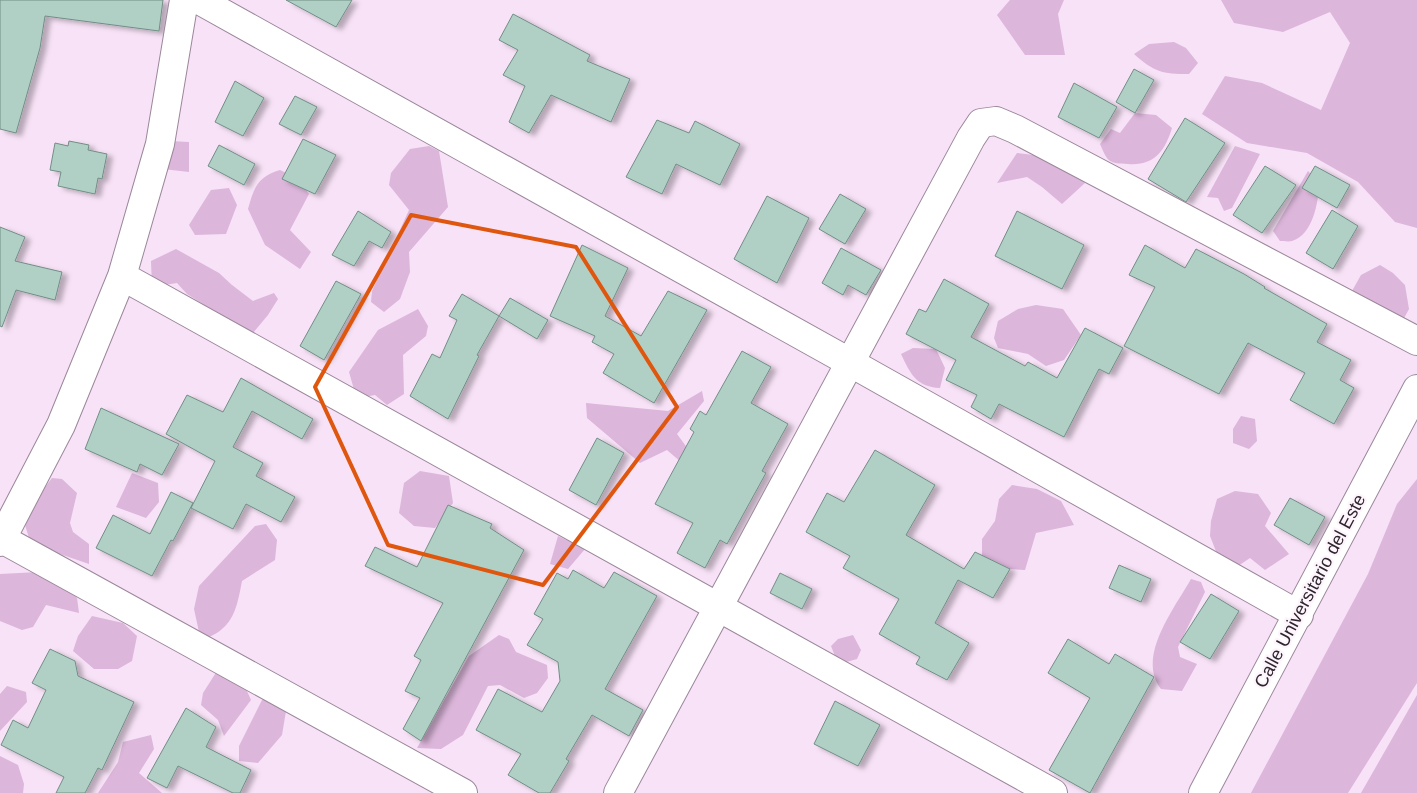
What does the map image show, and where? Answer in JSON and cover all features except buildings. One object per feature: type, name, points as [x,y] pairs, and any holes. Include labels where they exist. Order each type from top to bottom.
[{"type":"street","points":[[184,0],[160,144],[122,276],[61,425],[1,541],[463,793]]},
{"type":"street","points":[[199,0],[851,362],[1299,615]]},
{"type":"street","points":[[618,793],[971,138],[981,123],[996,121],[1015,129],[1417,341]]},
{"type":"street","points":[[122,276],[1053,793]]},
{"type":"street","name":"Calle Universitario del Este","points":[[1203,793],[1299,615],[1417,389]]},
{"type":"highlighted area","points":[[411,215],[576,247],[677,407],[543,585],[388,545],[315,387]]},
{"type":"shaded area","points":[[1010,0],[1064,0],[1058,14],[1065,55],[1025,55],[997,15]]},
{"type":"shaded area","points":[[1221,0],[1417,0],[1417,228],[1395,222],[1358,182],[1307,153],[1247,143],[1202,114],[1225,76],[1262,83],[1321,110],[1350,43],[1330,12],[1283,32],[1234,23]]},
{"type":"shaded area","points":[[1174,42],[1186,48],[1198,63],[1189,74],[1159,71],[1147,65],[1134,54],[1149,44]]},
{"type":"shaded area","points":[[1135,113],[1156,115],[1172,128],[1166,144],[1152,160],[1137,164],[1122,164],[1110,161],[1100,144],[1111,129],[1120,133]]},
{"type":"shaded area","points":[[170,141],[189,142],[189,172],[163,169]]},
{"type":"shaded area","points":[[429,146],[439,151],[448,207],[409,252],[410,272],[400,299],[384,312],[371,302],[372,291],[409,210],[389,185],[391,173],[410,149]]},
{"type":"shaded area","points":[[1235,146],[1260,154],[1232,208],[1224,211],[1218,198],[1207,197]]},
{"type":"shaded area","points":[[1017,153],[1050,157],[1085,183],[1062,204],[1027,177],[997,183]]},
{"type":"shaded area","points":[[280,170],[297,178],[309,194],[290,230],[311,252],[300,269],[265,245],[248,209],[252,195],[261,180]]},
{"type":"shaded area","points":[[1308,171],[1319,182],[1318,198],[1310,225],[1299,238],[1291,241],[1280,241],[1273,231]]},
{"type":"shaded area","points":[[229,188],[237,205],[226,234],[195,235],[189,225],[211,190]]},
{"type":"shaded area","points":[[176,249],[219,273],[253,301],[274,293],[278,299],[253,333],[231,322],[187,294],[177,283],[152,287],[151,261]]},
{"type":"shaded area","points":[[1380,265],[1393,273],[1405,285],[1409,309],[1402,322],[1352,291],[1361,275]]},
{"type":"shaded area","points":[[1036,305],[1063,309],[1081,335],[1064,360],[1046,366],[1028,354],[998,348],[994,338],[998,321],[1018,309]]},
{"type":"shaded area","points":[[418,309],[428,326],[426,336],[403,355],[404,394],[387,405],[375,395],[364,397],[355,393],[349,372],[378,330]]},
{"type":"shaded area","points":[[913,348],[936,349],[945,368],[940,388],[919,382],[911,373],[901,354]]},
{"type":"shaded area","points":[[702,391],[704,401],[677,434],[691,453],[682,463],[667,450],[640,463],[587,418],[586,403],[668,411]]},
{"type":"shaded area","points":[[1241,416],[1255,419],[1257,441],[1249,449],[1233,443],[1233,429]]},
{"type":"shaded area","points":[[420,471],[449,476],[453,503],[435,528],[414,526],[399,513],[404,483]]},
{"type":"shaded area","points":[[132,473],[158,483],[159,502],[146,518],[116,507]]},
{"type":"shaded area","points":[[52,478],[62,479],[77,493],[70,523],[73,532],[89,544],[89,564],[31,544],[24,522],[26,512]]},
{"type":"shaded area","points":[[1417,479],[1417,683],[1348,793],[1251,793],[1368,574],[1397,504]]},
{"type":"shaded area","points":[[1012,485],[1037,489],[1061,501],[1074,525],[1036,533],[1025,570],[1010,569],[982,559],[982,539],[995,521],[999,499]]},
{"type":"shaded area","points":[[1235,491],[1258,494],[1271,513],[1265,526],[1289,554],[1265,570],[1250,558],[1235,568],[1219,559],[1210,536],[1211,521],[1217,499]]},
{"type":"shaded area","points":[[266,524],[277,540],[275,560],[242,581],[236,608],[229,622],[207,638],[199,632],[194,609],[199,586],[255,526]]},
{"type":"shaded area","points":[[558,536],[585,549],[568,569],[550,564]]},
{"type":"shaded area","points":[[58,571],[77,598],[79,613],[46,605],[33,627],[22,630],[0,621],[0,574]]},
{"type":"shaded area","points":[[1191,579],[1201,582],[1205,592],[1178,647],[1180,657],[1197,664],[1182,691],[1161,689],[1154,676],[1155,648],[1167,619]]},
{"type":"shaded area","points":[[92,616],[123,623],[137,636],[132,661],[118,669],[94,669],[73,651],[78,636]]},
{"type":"shaded area","points":[[499,635],[509,639],[516,652],[547,665],[548,678],[537,693],[524,698],[500,685],[488,686],[463,735],[441,749],[417,748],[469,656]]},
{"type":"shaded area","points":[[853,635],[861,650],[857,659],[843,663],[835,656],[831,646],[838,639]]},
{"type":"shaded area","points":[[217,671],[239,673],[251,700],[224,736],[218,720],[201,705],[203,693]]},
{"type":"shaded area","points":[[7,686],[26,692],[27,702],[0,731],[0,694]]},
{"type":"shaded area","points":[[276,695],[287,705],[282,735],[258,763],[239,761],[239,746],[262,700]]},
{"type":"shaded area","points":[[1417,695],[1417,793],[1361,793]]},
{"type":"shaded area","points":[[151,735],[154,749],[139,773],[162,793],[98,793],[118,762],[123,742]]},
{"type":"shaded area","points":[[0,756],[18,765],[24,784],[23,793],[0,793]]}]
